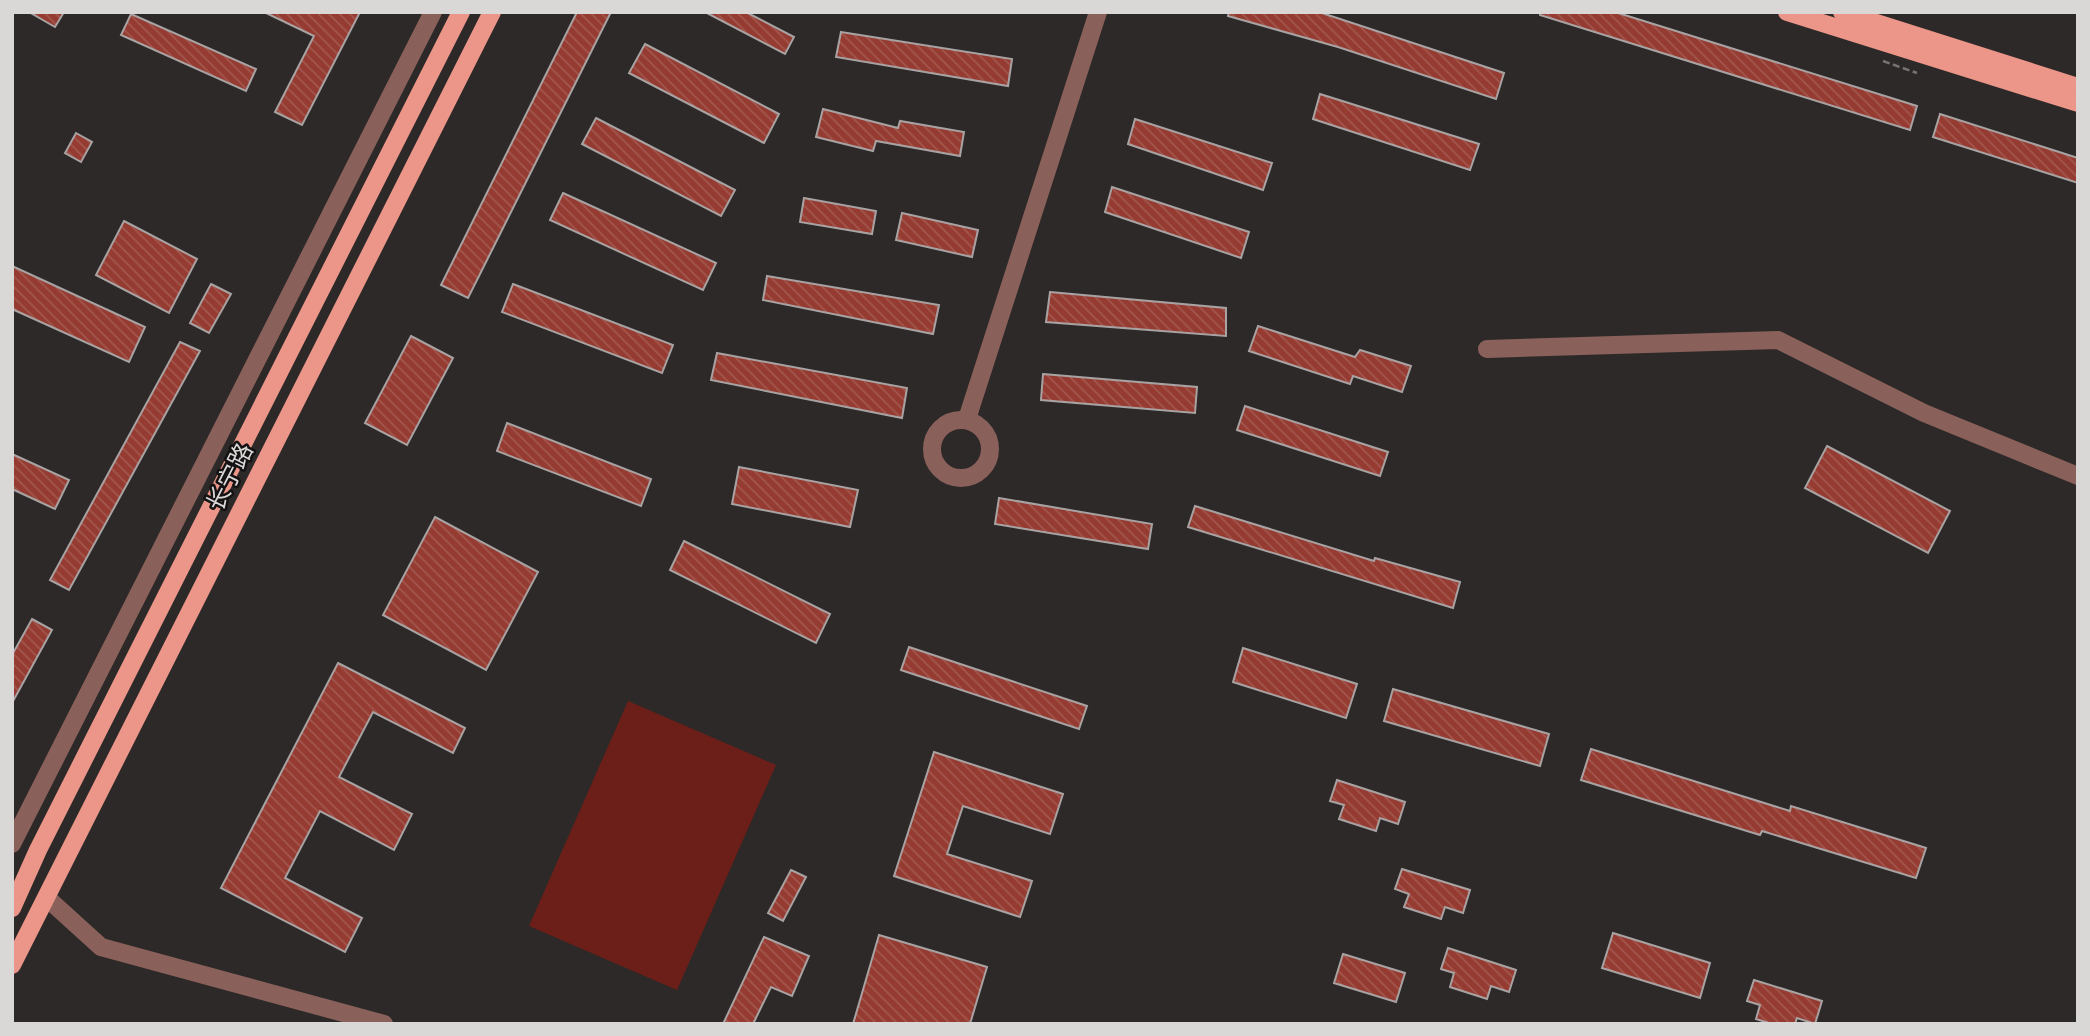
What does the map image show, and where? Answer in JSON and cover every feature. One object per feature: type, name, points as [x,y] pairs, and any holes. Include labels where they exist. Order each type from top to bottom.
[{"type":"main road","name":"长宁路","points":[[12,908],[18,883],[38,850],[461,12]]},
{"type":"main road","name":"长宁路","points":[[12,965],[47,898],[59,867],[492,12]]},
{"type":"main road","points":[[1787,12],[2078,103]]},
{"type":"main road","points":[[1842,12],[2078,87]]},
{"type":"street","points":[[12,844],[433,12]]},
{"type":"street","points":[[967,419],[1098,12]]},
{"type":"street","points":[[1488,349],[1778,340],[1924,413],[2078,475]]},
{"type":"street","points":[[47,898],[102,947],[384,1024]]},
{"type":"path","points":[[1883,61],[1917,73]]},
{"type":"shaded area","points":[[628,701],[776,765],[677,990],[529,926]]},
{"type":"building","points":[[29,12],[64,12],[55,27]]},
{"type":"building","points":[[264,12],[360,12],[302,125],[275,112],[314,36]]},
{"type":"building","points":[[577,12],[611,12],[468,298],[441,285]]},
{"type":"building","points":[[705,12],[746,12],[794,37],[785,54]]},
{"type":"building","points":[[1229,12],[1319,12],[1504,73],[1496,99],[1338,47],[1228,16]]},
{"type":"building","points":[[1540,12],[1615,12],[1917,106],[1910,130],[1540,15]]},
{"type":"building","points":[[131,14],[256,69],[246,91],[121,35]]},
{"type":"building","points":[[841,32],[1012,59],[1008,86],[836,57]]},
{"type":"building","points":[[645,44],[779,114],[764,143],[629,73]]},
{"type":"building","points":[[1320,94],[1479,144],[1470,170],[1313,119]]},
{"type":"building","points":[[823,109],[898,128],[900,121],[964,132],[960,156],[876,141],[873,151],[816,137]]},
{"type":"building","points":[[1940,114],[2078,158],[2078,183],[1933,137]]},
{"type":"building","points":[[596,118],[735,190],[721,216],[582,144]]},
{"type":"building","points":[[1135,119],[1272,163],[1263,190],[1128,144]]},
{"type":"building","points":[[76,133],[92,142],[81,162],[65,153]]},
{"type":"building","points":[[1112,187],[1249,232],[1241,258],[1105,212]]},
{"type":"building","points":[[563,193],[716,263],[703,290],[550,220]]},
{"type":"building","points":[[804,198],[876,211],[872,234],[800,222]]},
{"type":"building","points":[[902,213],[978,230],[972,257],[896,240]]},
{"type":"building","points":[[124,221],[197,259],[169,313],[96,275]]},
{"type":"building","points":[[12,266],[145,327],[129,362],[12,309]]},
{"type":"building","points":[[767,276],[939,305],[933,334],[763,300]]},
{"type":"building","points":[[211,284],[231,294],[209,333],[190,323]]},
{"type":"building","points":[[513,284],[673,345],[662,373],[502,312]]},
{"type":"building","points":[[1050,292],[1226,308],[1226,336],[1046,322]]},
{"type":"building","points":[[1258,326],[1355,357],[1360,350],[1411,366],[1402,392],[1353,376],[1350,384],[1249,351]]},
{"type":"building","points":[[411,336],[453,358],[407,445],[365,423]]},
{"type":"building","points":[[180,342],[200,351],[69,590],[50,580]]},
{"type":"building","points":[[717,353],[907,388],[902,418],[711,380]]},
{"type":"building","points":[[1043,374],[1197,387],[1195,413],[1041,400]]},
{"type":"building","points":[[1245,406],[1388,452],[1380,476],[1237,430]]},
{"type":"building","points":[[507,423],[651,479],[641,506],[497,451]]},
{"type":"building","points":[[1827,446],[1950,511],[1928,553],[1805,488]]},
{"type":"building","points":[[12,454],[69,480],[55,509],[12,489]]},
{"type":"building","points":[[739,467],[858,490],[850,527],[732,504]]},
{"type":"building","points":[[999,498],[1152,524],[1148,549],[995,524]]},
{"type":"building","points":[[1195,506],[1374,561],[1375,558],[1460,582],[1453,608],[1188,527]]},
{"type":"building","points":[[435,517],[538,572],[486,670],[383,615]]},
{"type":"building","points":[[684,541],[830,614],[816,643],[670,570]]},
{"type":"building","points":[[32,619],[52,630],[12,703],[12,655]]},
{"type":"building","points":[[909,647],[1087,706],[1079,729],[901,670]]},
{"type":"building","points":[[1243,648],[1357,684],[1346,718],[1233,682]]},
{"type":"building","points":[[338,663],[465,728],[453,753],[373,712],[339,777],[412,814],[394,850],[320,811],[285,878],[362,918],[345,952],[221,888]]},
{"type":"building","points":[[1393,689],[1549,734],[1540,766],[1384,721]]},
{"type":"building","points":[[1591,749],[1790,811],[1791,806],[1926,848],[1916,878],[1762,831],[1760,835],[1581,780]]},
{"type":"building","points":[[934,752],[1063,794],[1050,834],[963,806],[947,854],[1032,881],[1020,917],[894,876]]},
{"type":"building","points":[[1337,780],[1405,802],[1398,824],[1380,818],[1376,831],[1339,819],[1344,805],[1330,801]]},
{"type":"building","points":[[1402,869],[1470,890],[1463,913],[1445,907],[1441,919],[1404,907],[1409,894],[1395,889]]},
{"type":"building","points":[[791,870],[806,877],[783,921],[768,913]]},
{"type":"building","points":[[1613,933],[1710,963],[1700,998],[1602,968]]},
{"type":"building","points":[[879,935],[987,967],[970,1024],[853,1024]]},
{"type":"building","points":[[764,937],[809,956],[792,996],[771,987],[753,1024],[723,1024]]},
{"type":"building","points":[[1448,948],[1516,970],[1509,992],[1491,986],[1487,999],[1450,987],[1454,973],[1441,969]]},
{"type":"building","points":[[1343,954],[1405,973],[1396,1002],[1334,983]]},
{"type":"building","points":[[1754,980],[1822,1001],[1815,1024],[1797,1018],[1795,1024],[1772,1024],[1756,1019],[1760,1005],[1747,1001]]}]
